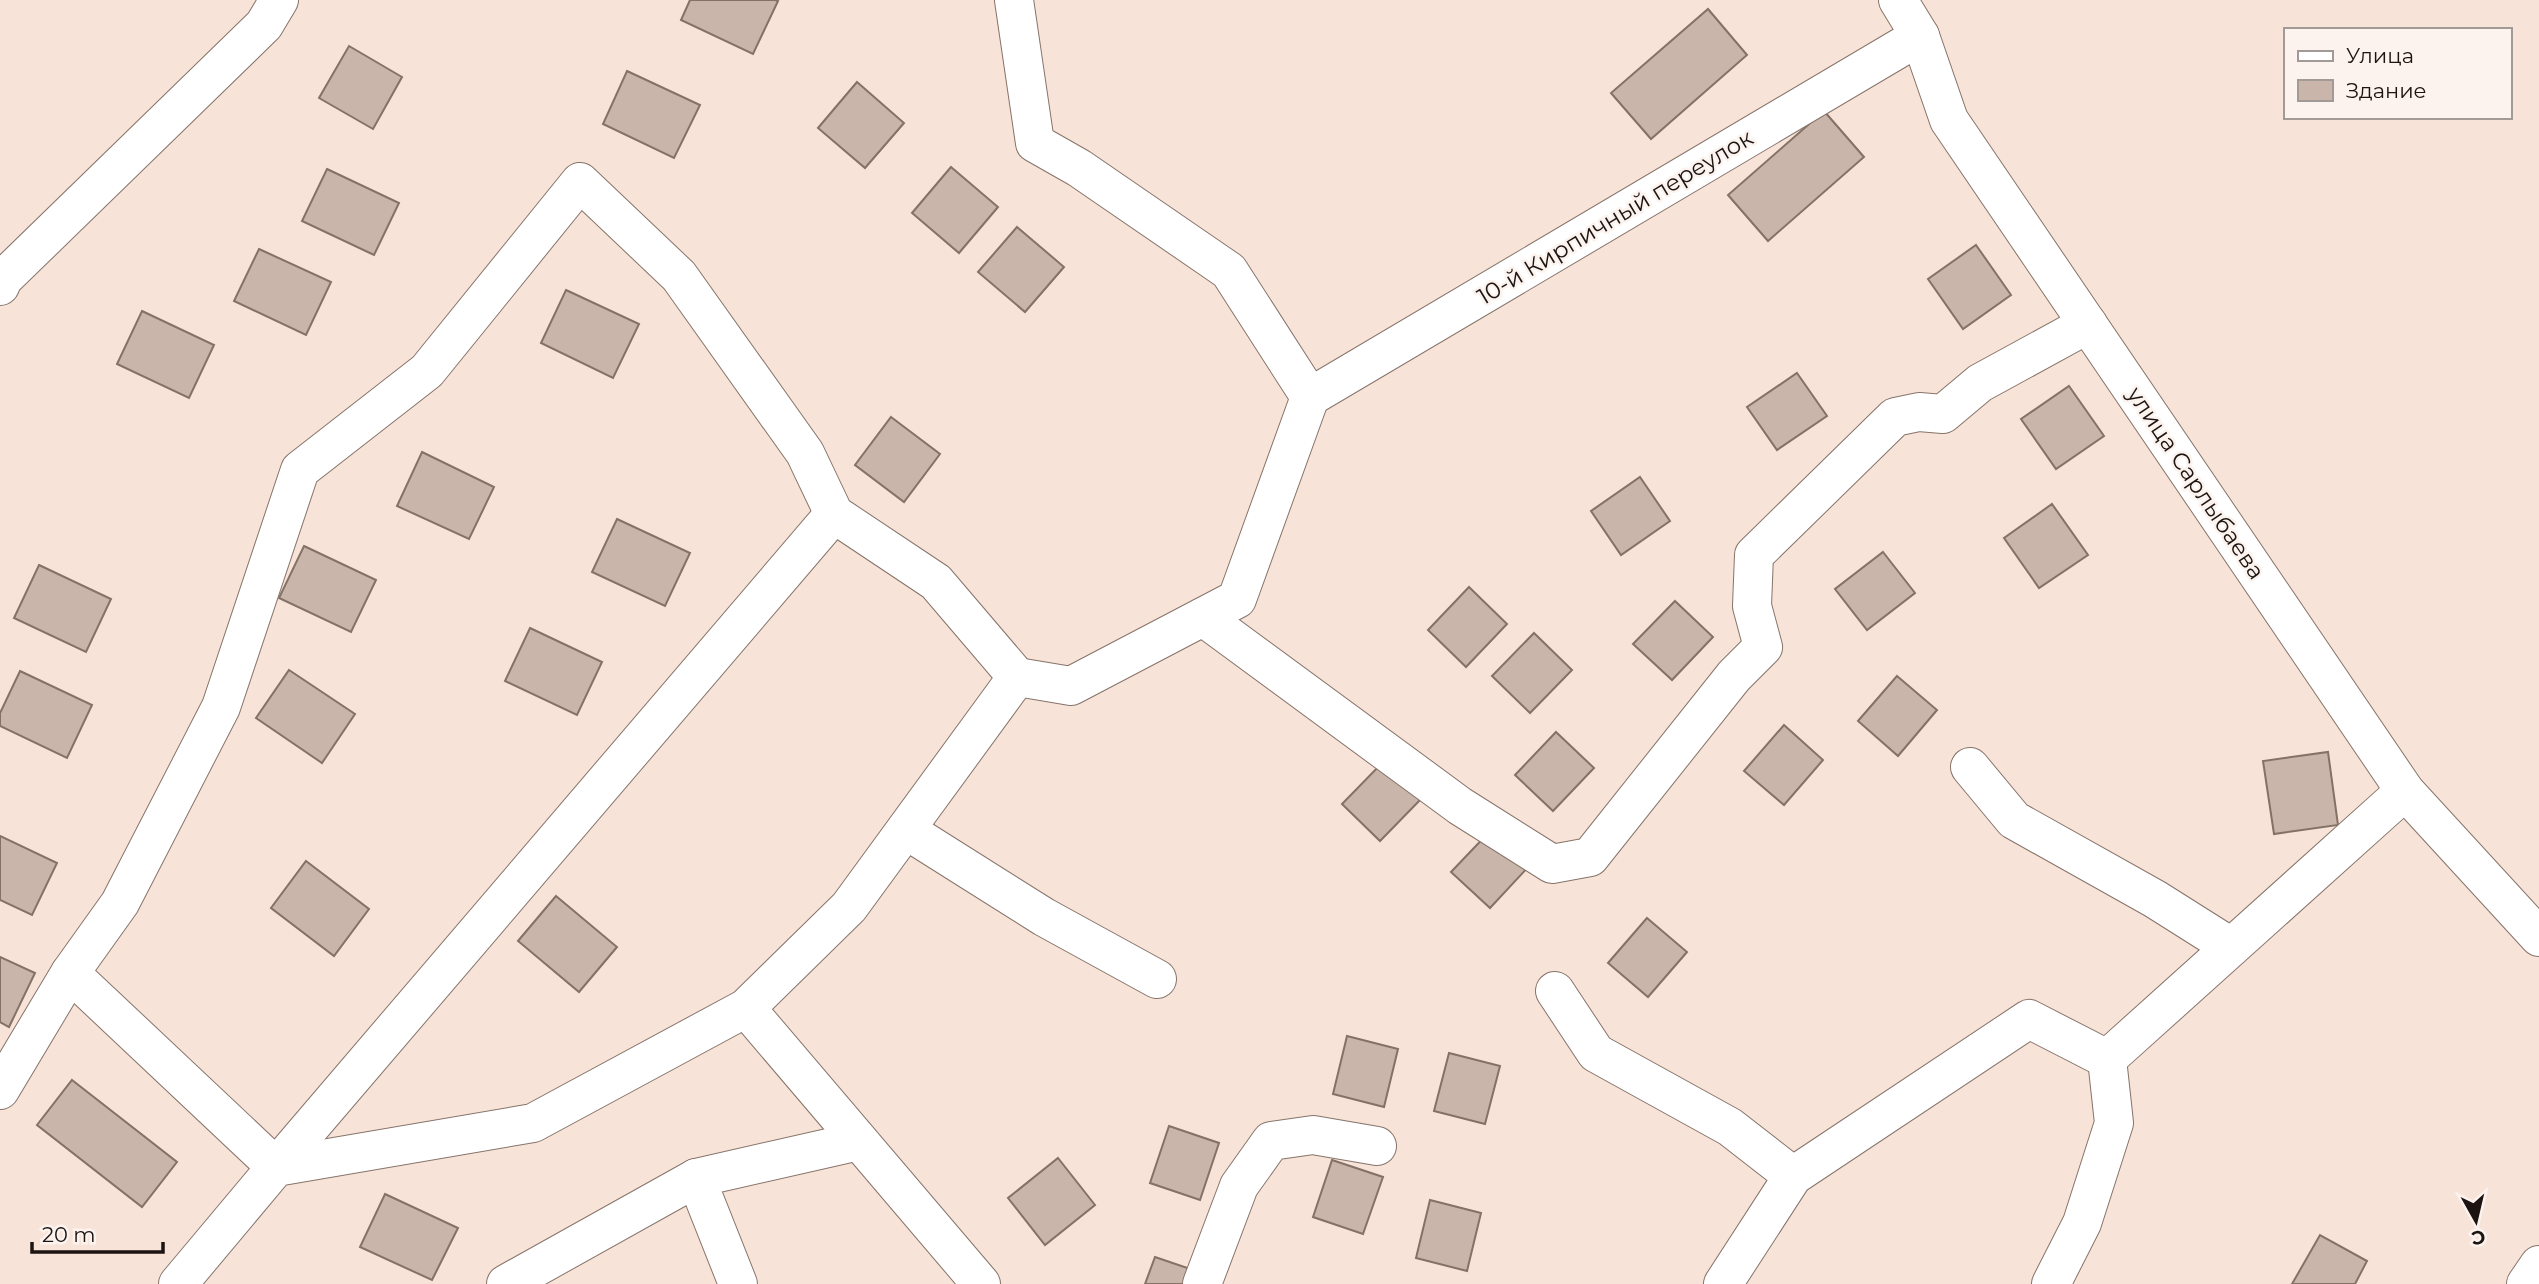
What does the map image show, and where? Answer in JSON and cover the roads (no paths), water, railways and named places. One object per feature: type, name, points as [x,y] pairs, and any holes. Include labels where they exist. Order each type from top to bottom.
[{"type":"street","points":[[0,286],[3,279],[264,25],[279,0]]},
{"type":"street","points":[[0,1090],[70,973],[120,903],[221,707],[300,470],[427,371],[580,182],[679,276],[805,453],[834,514],[936,582],[1017,677],[1071,686],[1237,599],[1310,397],[1229,271],[1079,168],[1035,143],[1014,0]]},
{"type":"street","name":"улица Сарлыбаева","points":[[1898,0],[1920,36],[1949,120],[2405,790],[2539,937]]},
{"type":"street","name":"10-й Кирпичный переулок","points":[[1310,397],[1920,36]]},
{"type":"street","points":[[1203,617],[1483,821],[1552,863],[1590,857],[1734,676],[1763,647],[1752,606],[1754,555],[1895,417],[1919,412],[1942,414],[1980,383],[2088,324]]},
{"type":"street","points":[[178,1284],[834,514]]},
{"type":"street","points":[[276,1167],[533,1123],[746,1008],[849,907],[1017,677]]},
{"type":"street","points":[[1970,767],[2014,820],[2155,899],[2231,947]]},
{"type":"street","points":[[2107,1059],[2405,790]]},
{"type":"street","points":[[906,830],[1044,917],[1157,979]]},
{"type":"street","points":[[70,973],[276,1167]]},
{"type":"street","points":[[1555,991],[1596,1053],[1730,1127],[1793,1176]]},
{"type":"street","points":[[746,1008],[981,1284]]},
{"type":"street","points":[[1723,1284],[1793,1176],[2029,1018],[2107,1059]]},
{"type":"street","points":[[2051,1284],[2082,1223],[2113,1123],[2107,1059]]},
{"type":"street","points":[[1202,1284],[1240,1186],[1271,1141],[1312,1135],[1377,1146]]},
{"type":"street","points":[[506,1284],[696,1178],[859,1141]]},
{"type":"street","points":[[696,1178],[738,1284]]},
{"type":"street","points":[[2526,1284],[2539,1265]]}]
